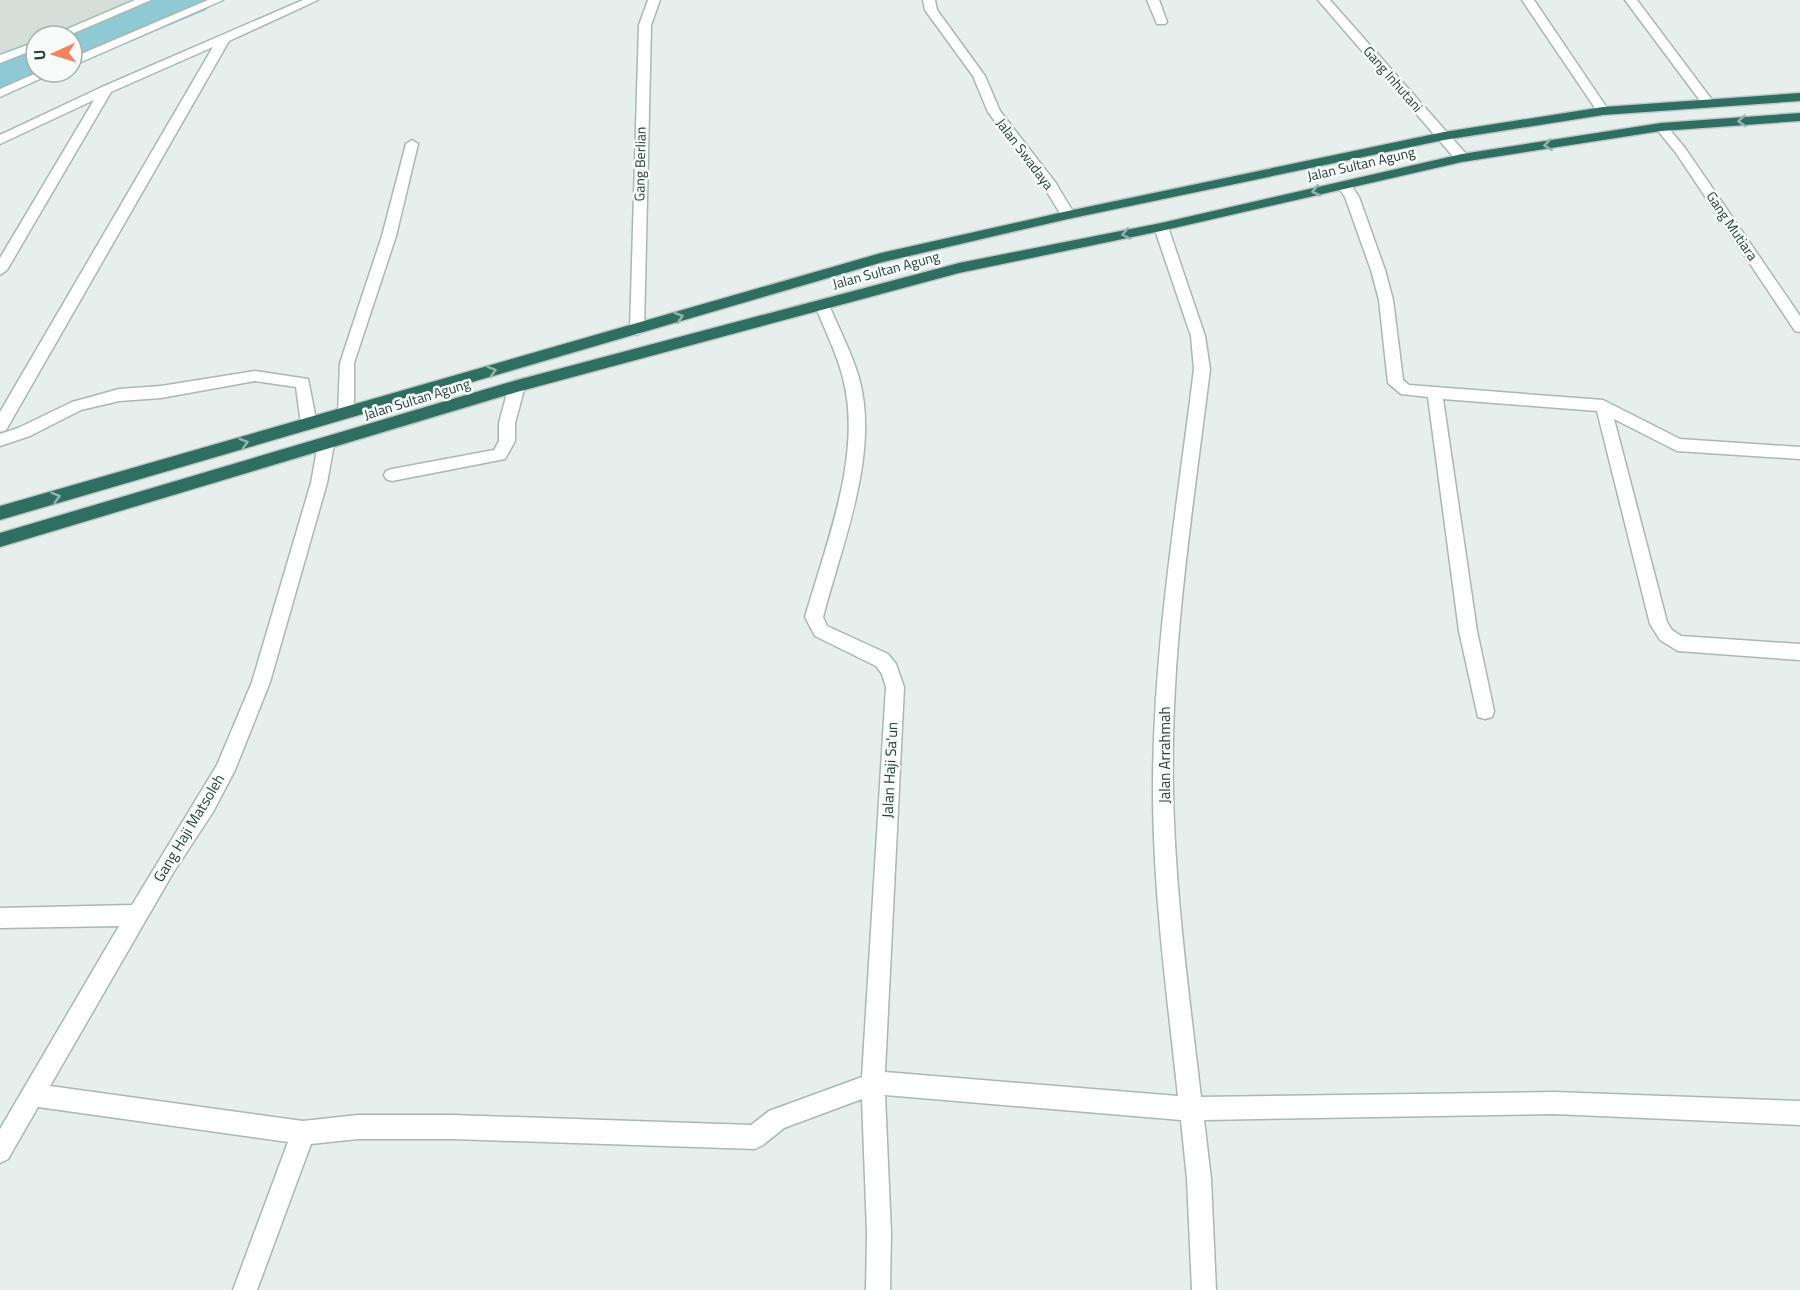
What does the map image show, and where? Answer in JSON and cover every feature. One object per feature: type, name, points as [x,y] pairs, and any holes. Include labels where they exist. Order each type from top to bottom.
[{"type":"highway","name":"Jalan Sultan Agung","points":[[0,513],[881,258],[1068,215],[1444,136],[1603,111],[1800,97]]},
{"type":"highway","name":"Jalan Sultan Agung","points":[[0,540],[517,386],[959,268],[1161,227],[1462,158],[1661,127],[1800,117]]},
{"type":"street","points":[[84,25],[145,0]]},
{"type":"street","points":[[84,57],[217,0]]},
{"type":"street","points":[[0,140],[106,90],[312,0]]},
{"type":"street","name":"Gang Berlian","points":[[637,330],[645,25],[654,0]]},
{"type":"street","name":"Jalan Swadaya","points":[[929,0],[931,10],[979,76],[993,112],[1050,185],[1068,215]]},
{"type":"street","points":[[1154,0],[1161,22]]},
{"type":"street","name":"Gang Inhutani","points":[[1324,0],[1462,158]]},
{"type":"street","points":[[1528,0],[1603,111]]},
{"type":"street","points":[[1631,0],[1708,103]]},
{"type":"street","points":[[0,426],[224,39]]},
{"type":"street","points":[[0,59],[24,50]]},
{"type":"street","points":[[0,93],[24,83]]},
{"type":"street","points":[[0,270],[106,90]]},
{"type":"street","name":"Gang Mutiara","points":[[1661,127],[1681,151],[1800,327]]},
{"type":"street","points":[[346,413],[347,363],[388,236],[412,144]]},
{"type":"street","points":[[1344,185],[1352,197],[1386,300],[1396,383],[1406,390],[1603,406],[1677,445],[1800,453]]},
{"type":"street","name":"Jalan Arrahmah","points":[[1161,227],[1195,326],[1202,369],[1168,646],[1164,778],[1170,920],[1199,1179],[1204,1290]]},
{"type":"street","name":"Jalan Haji Sa'un","points":[[822,305],[851,378],[858,424],[851,482],[814,617],[821,631],[882,660],[890,670],[895,687],[873,1084],[879,1233],[878,1290]]},
{"type":"street","points":[[0,440],[90,402],[119,395],[161,393],[255,376],[303,383],[309,424]]},
{"type":"street","points":[[392,475],[499,455],[507,441],[507,423],[517,386]]},
{"type":"street","points":[[1435,393],[1468,631],[1485,711]]},
{"type":"street","points":[[1603,406],[1659,624],[1666,635],[1678,643],[1800,652]]},
{"type":"street","name":"Gang Haji Matsoleh","points":[[0,1151],[166,866],[225,770],[261,682],[319,483],[326,444]]},
{"type":"street","points":[[0,918],[138,915]]},
{"type":"street","points":[[32,1095],[303,1133],[358,1127],[453,1127],[755,1137],[777,1119],[873,1084],[1192,1109],[1554,1104],[1800,1113]]},
{"type":"street","points":[[245,1290],[303,1133]]},
{"type":"shaded area","points":[[0,0],[145,0],[84,25],[24,24],[24,50],[0,59]]},
{"type":"waterway","points":[[84,44],[190,0]]},
{"type":"waterway","points":[[0,79],[24,69]]}]
